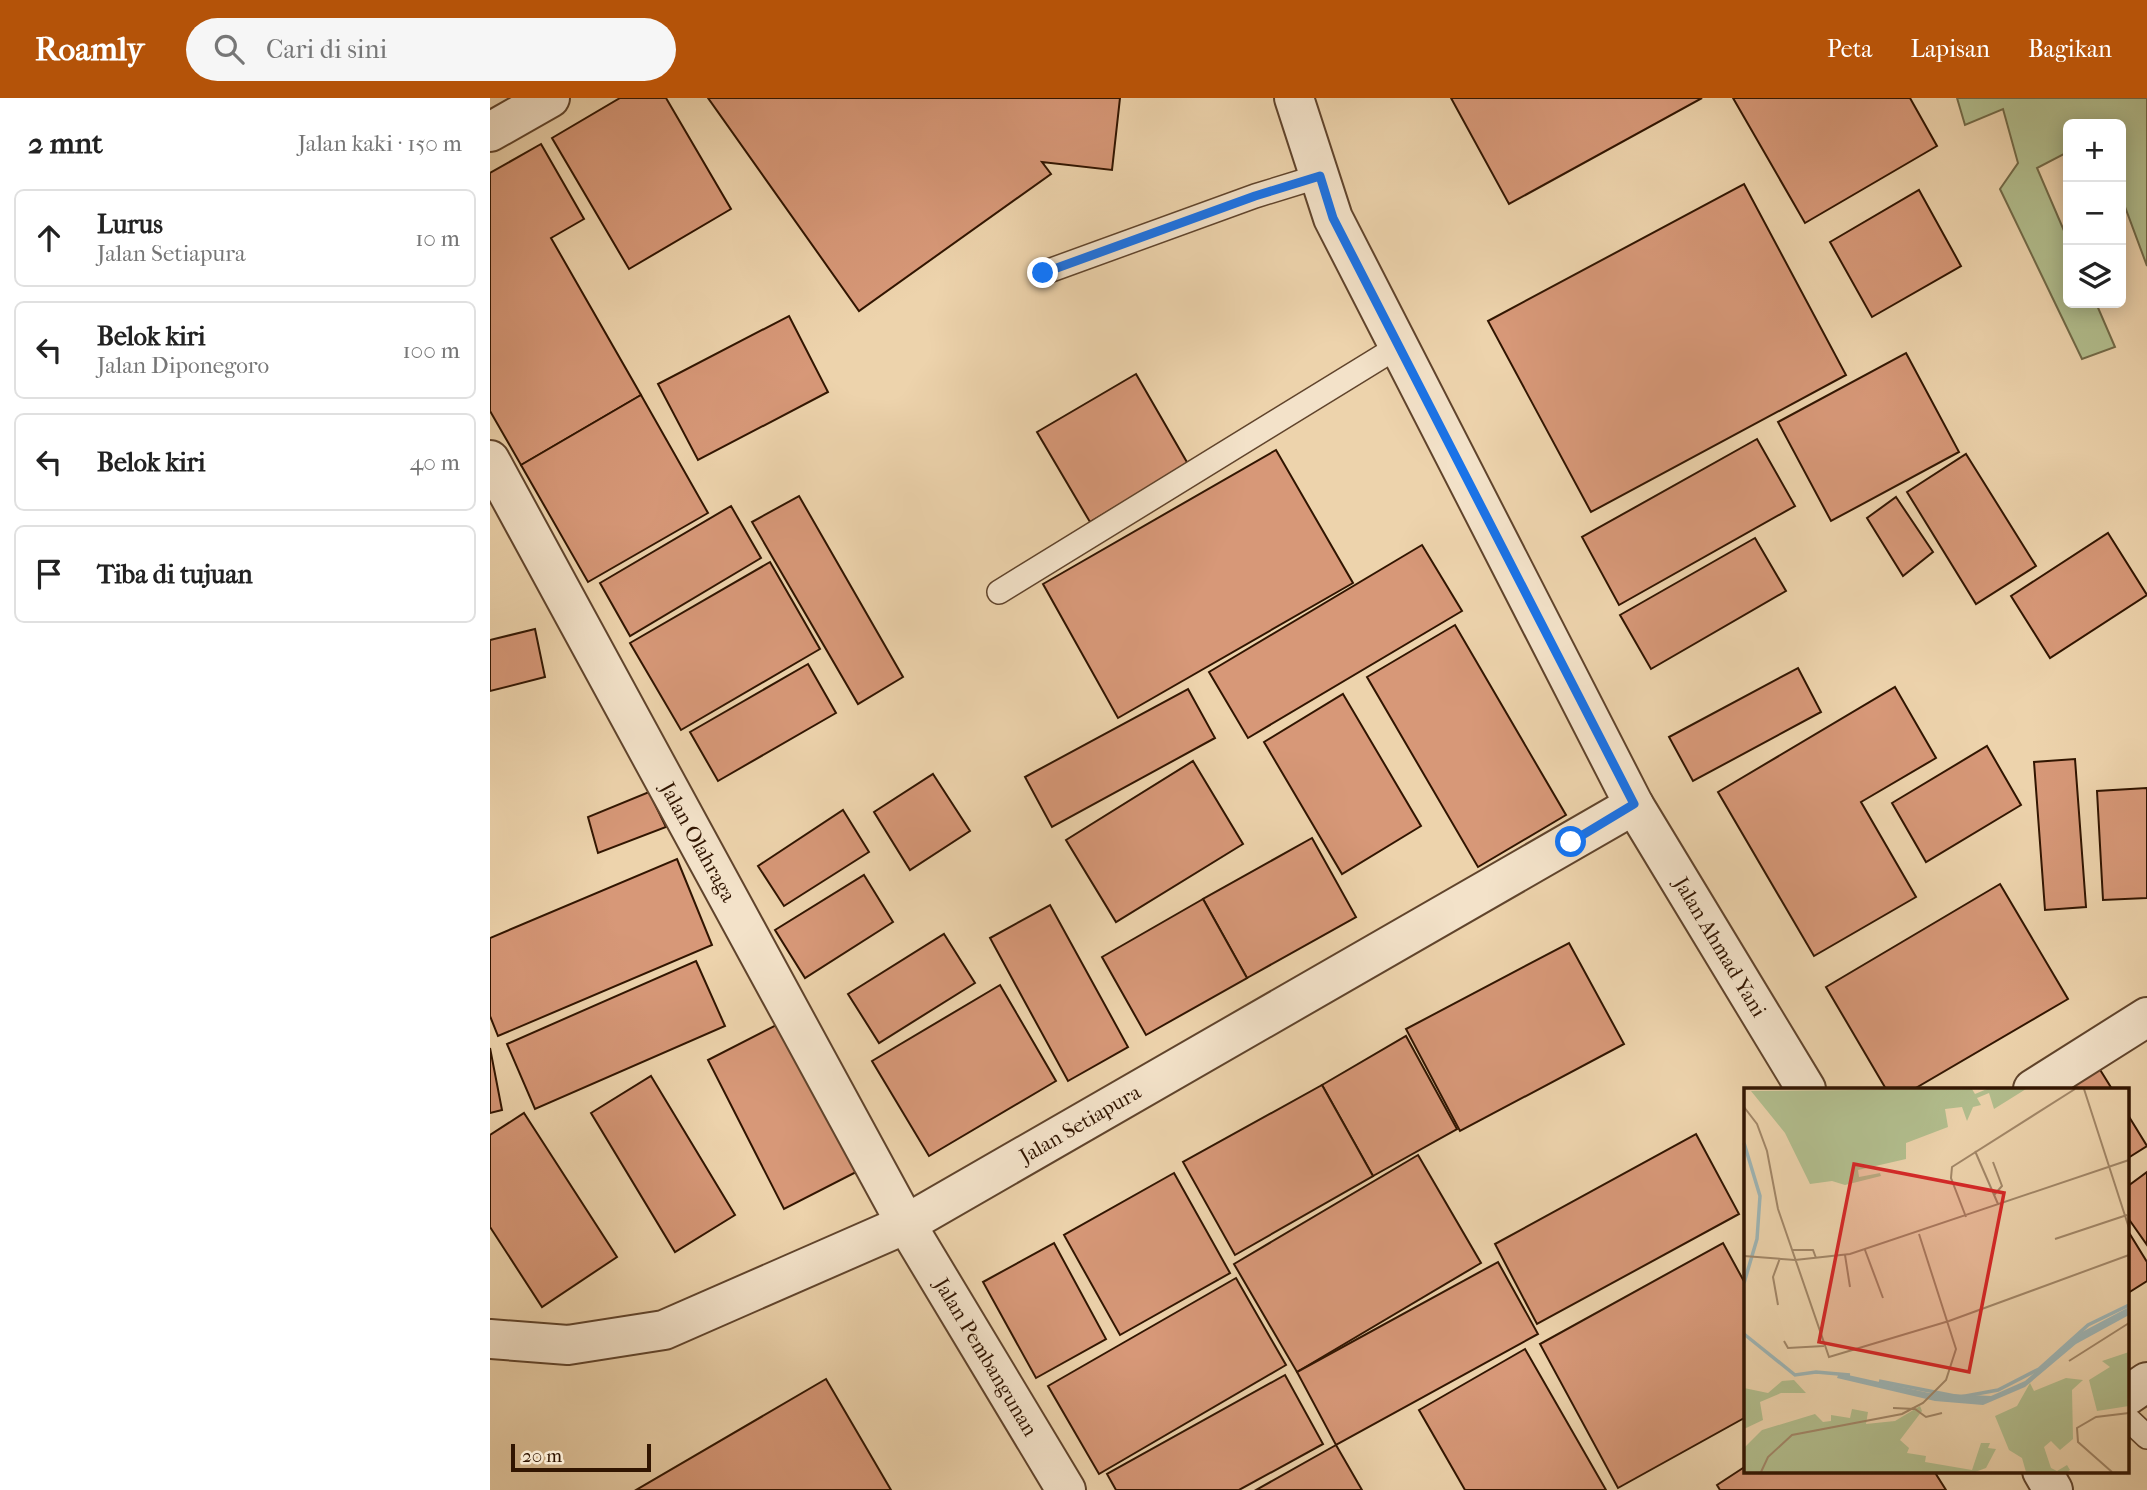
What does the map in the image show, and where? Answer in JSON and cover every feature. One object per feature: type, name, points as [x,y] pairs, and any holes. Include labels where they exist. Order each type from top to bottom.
[{"type":"street","points":[[490,132],[550,98]]},
{"type":"street","name":"Jalan Ahmad Yani","points":[[1294,98],[1333,218],[1634,804],[1805,1088]]},
{"type":"street","name":"Jalan Olahraga","points":[[490,460],[906,1224]]},
{"type":"street","name":"Jalan Setiapura","points":[[490,1339],[568,1345],[664,1330],[906,1224],[1634,804]]},
{"type":"street","points":[[2035,1088],[2147,1017]]},
{"type":"street","name":"Jalan Pembangunan","points":[[906,1224],[1066,1490]]},
{"type":"street","points":[[2130,1394],[2147,1382]]},
{"type":"street","points":[[2043,1472],[2053,1490]]},
{"type":"lane","points":[[1043,273],[1255,196],[1320,176]]},
{"type":"lane","points":[[999,593],[1399,346]]},
{"type":"lane","points":[[2130,1421],[2147,1437]]},
{"type":"green space","points":[[1957,98],[2147,98],[2147,266],[2126,209],[2126,119],[2063,119],[2063,155],[2037,168],[2063,228],[2063,308],[2098,308],[2115,347],[2082,359],[2000,189],[2018,163],[2003,109],[1965,125]]},
{"type":"building","points":[[620,98],[666,98],[731,209],[629,269],[552,138]]},
{"type":"building","points":[[708,98],[1120,98],[1112,170],[1042,162],[1051,174],[859,311]]},
{"type":"building","points":[[1451,98],[1702,98],[1509,204]]},
{"type":"building","points":[[1733,98],[1910,98],[1937,146],[1805,223]]},
{"type":"building","points":[[541,144],[584,219],[551,238],[641,395],[521,465],[490,411],[490,173]]},
{"type":"building","points":[[1744,184],[1846,375],[1591,512],[1488,321]]},
{"type":"building","points":[[1919,190],[1961,266],[1872,317],[1830,242]]},
{"type":"building","points":[[789,316],[828,392],[698,460],[658,384]]},
{"type":"building","points":[[1906,353],[1959,452],[1831,521],[1778,422]]},
{"type":"building","points":[[1136,374],[1188,464],[1090,522],[1037,432]]},
{"type":"building","points":[[641,395],[708,513],[588,582],[521,465]]},
{"type":"building","points":[[1757,439],[1795,506],[1619,605],[1582,537]]},
{"type":"building","points":[[1276,450],[1353,583],[1118,718],[1043,584]]},
{"type":"building","points":[[1966,454],[2036,566],[1976,604],[1907,492]]},
{"type":"building","points":[[799,496],[903,677],[858,704],[752,522]]},
{"type":"building","points":[[1896,497],[1933,552],[1903,576],[1867,518]]},
{"type":"building","points":[[731,506],[761,558],[630,636],[600,583]]},
{"type":"building","points":[[2108,533],[2147,595],[2050,658],[2011,596]]},
{"type":"building","points":[[1755,538],[1786,591],[1651,669],[1620,615]]},
{"type":"building","points":[[1422,545],[1462,611],[1248,738],[1209,672]]},
{"type":"building","points":[[770,562],[820,649],[681,730],[630,643]]},
{"type":"building","points":[[1455,625],[1566,815],[1478,867],[1367,677]]},
{"type":"building","points":[[535,629],[545,677],[490,691],[490,640]]},
{"type":"building","points":[[808,664],[836,713],[718,781],[690,732]]},
{"type":"building","points":[[1798,668],[1821,712],[1693,781],[1669,737]]},
{"type":"building","points":[[1895,687],[1936,758],[1861,802],[1916,897],[1814,956],[1718,792]]},
{"type":"building","points":[[1188,689],[1215,738],[1052,827],[1025,777]]},
{"type":"building","points":[[1343,694],[1421,826],[1342,874],[1264,742]]},
{"type":"building","points":[[1987,746],[2021,805],[1926,862],[1892,803]]},
{"type":"building","points":[[2075,759],[2086,907],[2045,910],[2034,762]]},
{"type":"building","points":[[1193,761],[1243,844],[1116,922],[1066,840]]},
{"type":"building","points":[[933,774],[970,831],[910,870],[874,812]]},
{"type":"building","points":[[2147,788],[2147,898],[2103,900],[2097,791]]},
{"type":"building","points":[[649,792],[666,827],[598,853],[588,817]]},
{"type":"building","points":[[843,810],[869,852],[784,906],[758,866]]},
{"type":"building","points":[[1312,838],[1356,917],[1247,978],[1203,899]]},
{"type":"building","points":[[677,859],[712,945],[498,1036],[490,1016],[490,938]]},
{"type":"building","points":[[864,875],[893,922],[805,978],[775,930]]},
{"type":"building","points":[[2000,884],[2068,999],[1916,1088],[1885,1088],[1826,987]]},
{"type":"building","points":[[1203,899],[1247,978],[1146,1035],[1102,957]]},
{"type":"building","points":[[1050,905],[1128,1047],[1068,1081],[990,938]]},
{"type":"building","points":[[944,934],[975,983],[879,1043],[848,994]]},
{"type":"building","points":[[1569,943],[1624,1044],[1460,1131],[1406,1029]]},
{"type":"building","points":[[696,961],[725,1026],[535,1109],[507,1044]]},
{"type":"building","points":[[1000,985],[1056,1081],[929,1156],[872,1061]]},
{"type":"building","points":[[786,1020],[862,1169],[784,1209],[708,1060]]},
{"type":"building","points":[[1406,1036],[1457,1129],[1373,1176],[1322,1085]]},
{"type":"building","points":[[490,1048],[502,1110],[490,1113]]},
{"type":"building","points":[[2094,1060],[2111,1088],[2053,1088]]},
{"type":"building","points":[[651,1076],[735,1215],[675,1252],[591,1113]]},
{"type":"building","points":[[1322,1085],[1373,1176],[1235,1255],[1183,1162]]},
{"type":"building","points":[[524,1113],[617,1257],[542,1307],[490,1227],[490,1135]]},
{"type":"building","points":[[2130,1118],[2147,1146],[2130,1157]]},
{"type":"building","points":[[1696,1134],[1739,1214],[1537,1324],[1495,1244]]},
{"type":"building","points":[[1418,1155],[1481,1263],[1297,1372],[1234,1264]]},
{"type":"building","points":[[2147,1172],[2147,1245],[2130,1221],[2130,1185]]},
{"type":"building","points":[[1174,1173],[1230,1273],[1120,1335],[1064,1235]]},
{"type":"building","points":[[2130,1234],[2147,1262],[2147,1281],[2130,1292]]},
{"type":"building","points":[[1054,1243],[1106,1339],[1036,1378],[983,1282]]},
{"type":"building","points":[[1723,1243],[1744,1281],[1744,1418],[1618,1488],[1540,1344]]},
{"type":"building","points":[[1498,1262],[1538,1334],[1336,1445],[1297,1372]]},
{"type":"building","points":[[1236,1278],[1286,1365],[1099,1474],[1048,1386]]},
{"type":"building","points":[[1525,1349],[1606,1490],[1465,1490],[1419,1410]]},
{"type":"building","points":[[1285,1375],[1323,1444],[1239,1490],[1116,1490],[1107,1474]]},
{"type":"building","points":[[826,1379],[891,1490],[636,1490]]},
{"type":"building","points":[[1336,1445],[1362,1490],[1256,1490]]},
{"type":"building","points":[[1744,1467],[1744,1472],[1935,1472],[1946,1490],[1720,1490],[1717,1485]]},
{"type":"route","points":[[1043,273],[1255,196],[1320,176],[1333,218],[1634,804],[1571,842]]}]
